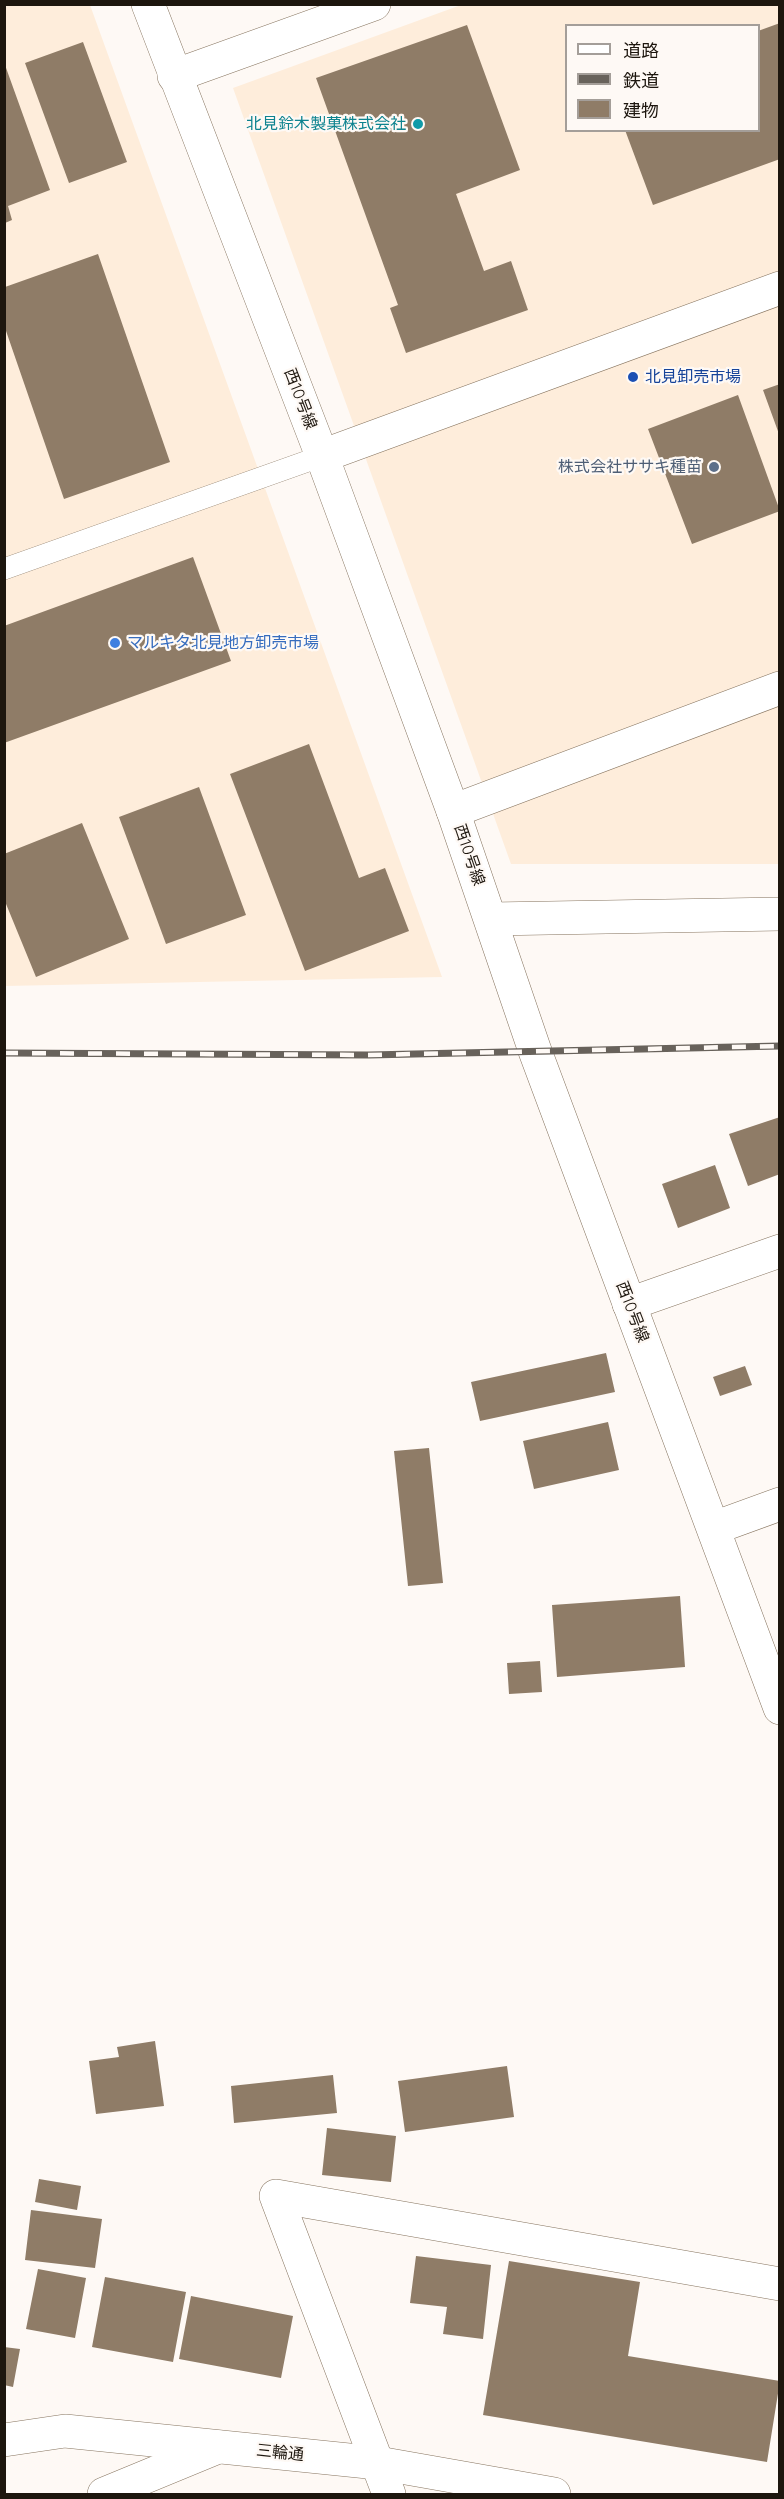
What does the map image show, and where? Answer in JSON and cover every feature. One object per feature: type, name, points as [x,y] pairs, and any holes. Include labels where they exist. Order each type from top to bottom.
[{"type":"street","name":"西10号線","points":[[148,4],[322,456],[453,811],[535,1052],[780,1708]]},
{"type":"street","points":[[174,76],[374,4]]},
{"type":"street","points":[[322,456],[780,288]]},
{"type":"street","points":[[453,811],[780,688]]},
{"type":"street","points":[[491,919],[780,914]]},
{"type":"street","points":[[628,1304],[780,1251]]},
{"type":"street","points":[[714,1528],[780,1504]]},
{"type":"street","points":[[389,2494],[276,2196],[780,2284]]},
{"type":"street","name":"三輪通","points":[[4,2440],[65,2431],[378,2463],[554,2494]]},
{"type":"street","points":[[104,2494],[218,2447]]},
{"type":"lane","points":[[4,569],[322,456]]},
{"type":"shaded area","points":[[4,5],[90,5],[442,977],[5,986]]},
{"type":"shaded area","points":[[461,5],[779,5],[779,864],[511,864],[233,88]]},
{"type":"building","points":[[780,23],[780,159],[653,205],[626,132],[760,132],[760,30]]},
{"type":"building","name":"北見鈴木製菓株式会社","points":[[467,25],[520,170],[456,194],[484,271],[511,261],[528,310],[406,353],[390,308],[398,305],[316,78]]},
{"type":"building","points":[[83,42],[127,162],[69,183],[25,63]]},
{"type":"building","points":[[5,65],[50,190],[8,206],[12,220],[5,223]]},
{"type":"building","points":[[98,254],[170,462],[64,499],[5,328],[5,287]]},
{"type":"building","points":[[780,384],[780,434],[779,434],[763,390]]},
{"type":"building","name":"株式会社ササキ種苗","points":[[738,395],[780,511],[692,544],[648,429]]},
{"type":"building","name":"マルキタ北見地方卸売市場","points":[[193,557],[231,661],[4,743],[4,626]]},
{"type":"building","points":[[309,744],[359,878],[385,868],[409,931],[305,971],[230,774]]},
{"type":"building","points":[[199,787],[246,915],[166,944],[119,817]]},
{"type":"building","points":[[82,823],[129,939],[36,977],[4,899],[4,854]]},
{"type":"building","points":[[780,1117],[780,1174],[748,1186],[729,1134]]},
{"type":"building","points":[[715,1165],[730,1208],[678,1228],[662,1184]]},
{"type":"building","points":[[606,1353],[615,1392],[480,1421],[471,1382]]},
{"type":"building","points":[[745,1366],[752,1385],[720,1396],[713,1377]]},
{"type":"building","points":[[608,1422],[619,1470],[534,1489],[523,1441]]},
{"type":"building","points":[[429,1448],[443,1583],[408,1586],[394,1451]]},
{"type":"building","points":[[680,1596],[685,1667],[557,1677],[552,1605]]},
{"type":"building","points":[[540,1661],[542,1692],[509,1694],[507,1663]]},
{"type":"building","points":[[155,2041],[164,2106],[96,2114],[89,2061],[119,2057],[117,2047]]},
{"type":"building","points":[[507,2066],[514,2117],[405,2132],[398,2081]]},
{"type":"building","points":[[333,2075],[337,2113],[234,2123],[231,2086]]},
{"type":"building","points":[[327,2128],[396,2136],[391,2182],[322,2175]]},
{"type":"building","points":[[39,2179],[81,2186],[77,2210],[35,2202]]},
{"type":"building","points":[[31,2210],[102,2219],[95,2268],[25,2260]]},
{"type":"building","points":[[416,2256],[491,2265],[483,2339],[443,2334],[447,2307],[410,2303]]},
{"type":"building","points":[[509,2261],[640,2282],[628,2356],[780,2381],[767,2462],[483,2415]]},
{"type":"building","points":[[38,2269],[86,2278],[75,2338],[26,2329]]},
{"type":"building","points":[[105,2277],[186,2292],[173,2362],[92,2347]]},
{"type":"building","points":[[191,2296],[293,2316],[281,2378],[179,2359]]},
{"type":"building","points":[[4,2347],[20,2349],[13,2387],[4,2385]]},
{"type":"railway","points":[[4,1053],[369,1055],[780,1046]]},
{"type":"place","name":"北見鈴木製菓株式会社","points":[[418,124]]},
{"type":"place","name":"北見卸売市場","points":[[633,377]]},
{"type":"place","name":"株式会社ササキ種苗","points":[[714,467]]},
{"type":"place","name":"マルキタ北見地方卸売市場","points":[[115,643]]}]
